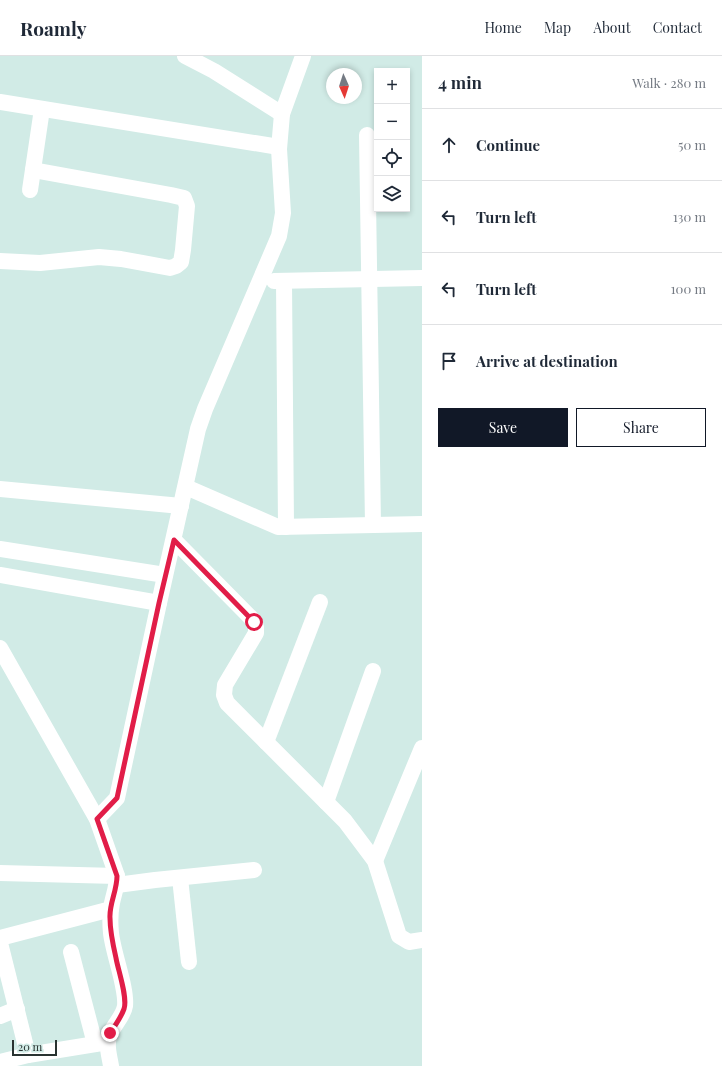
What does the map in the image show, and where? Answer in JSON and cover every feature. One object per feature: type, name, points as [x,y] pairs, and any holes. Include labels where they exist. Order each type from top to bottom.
[{"type":"street","points":[[185,56],[214,71],[282,114]]},
{"type":"street","points":[[97,819],[117,798],[198,429],[205,409],[279,236],[283,212],[279,147],[282,114],[302,56]]},
{"type":"street","points":[[0,102],[279,147]]},
{"type":"street","points":[[30,190],[42,109]]},
{"type":"street","points":[[367,135],[373,525]]},
{"type":"street","points":[[0,261],[40,263],[99,257],[121,259],[170,268],[176,266],[180,262],[183,250],[187,206],[184,198],[33,170]]},
{"type":"street","points":[[260,281],[422,278]]},
{"type":"street","points":[[284,281],[286,527]]},
{"type":"street","points":[[186,487],[278,527],[422,524]]},
{"type":"street","points":[[0,489],[181,506]]},
{"type":"street","points":[[174,540],[254,622],[256,627],[256,633],[225,685],[224,695],[227,703],[345,821],[375,861],[399,936],[409,942],[422,943]]},
{"type":"street","points":[[0,549],[165,575]]},
{"type":"street","points":[[0,575],[159,603]]},
{"type":"street","points":[[266,742],[320,602]]},
{"type":"street","points":[[0,648],[97,819],[117,881],[111,909],[111,933],[123,987],[125,1004],[124,1010],[102,1043],[28,1055],[0,1062]]},
{"type":"street","points":[[326,802],[373,671]]},
{"type":"street","points":[[375,861],[422,748]]},
{"type":"street","points":[[0,873],[117,881],[180,878],[254,870]]},
{"type":"street","points":[[180,878],[189,962]]},
{"type":"street","points":[[0,938],[111,909]]},
{"type":"street","points":[[0,943],[28,1055]]},
{"type":"street","points":[[71,952],[111,1066]]},
{"type":"street","points":[[0,1016],[17,1009]]},
{"type":"route","points":[[110,1033],[124,1010],[125,1004],[123,987],[115,957],[111,933],[110,916],[112,902],[117,886],[117,876],[97,819],[114,803],[117,798],[174,540],[254,622]]}]
